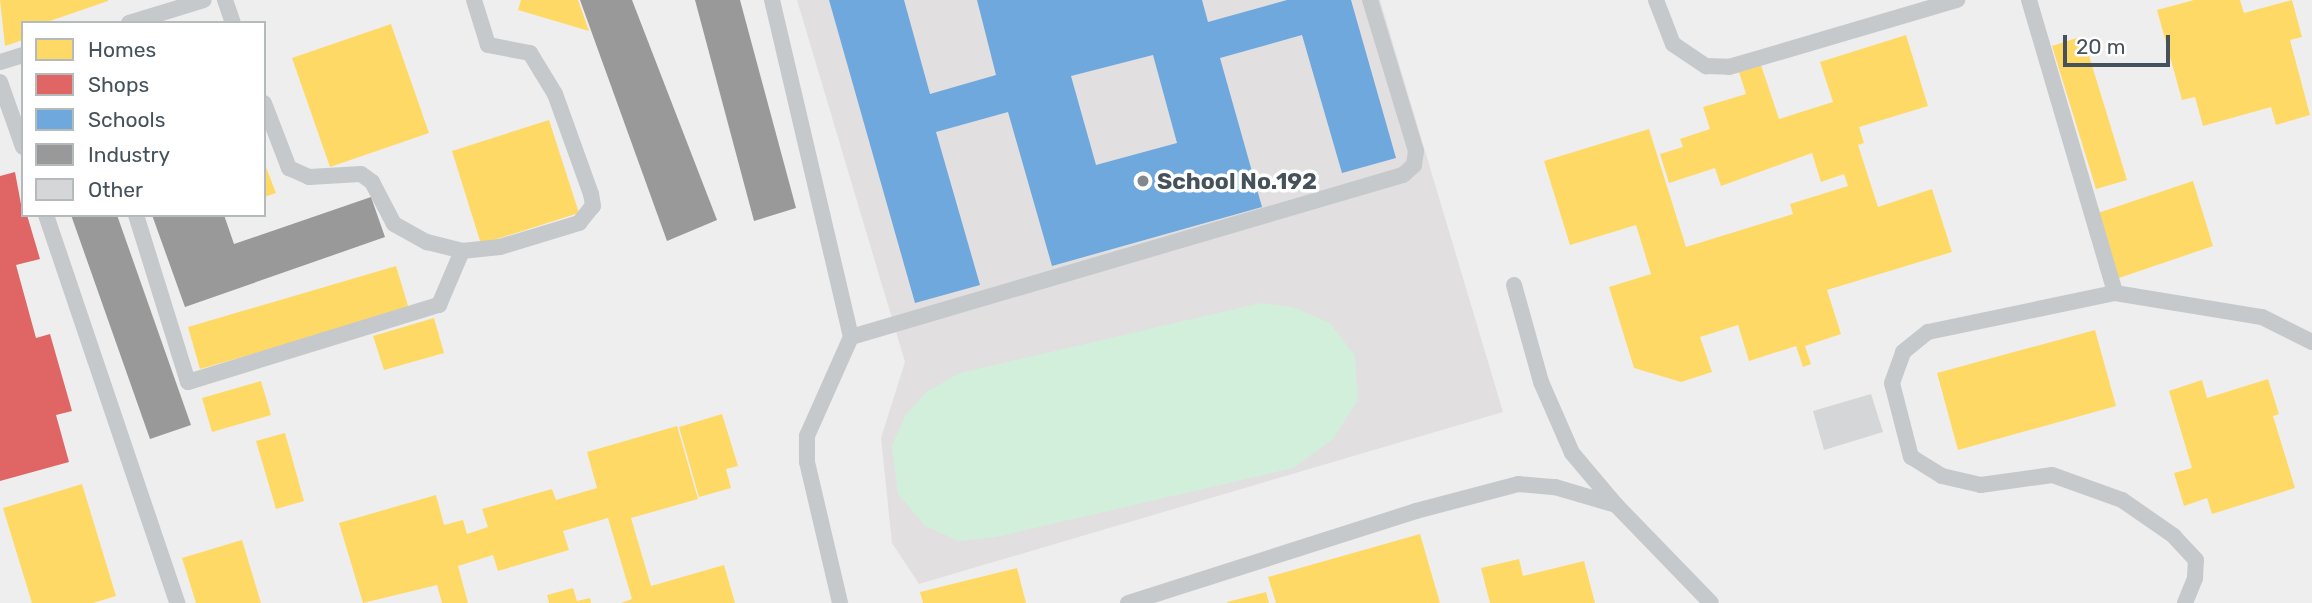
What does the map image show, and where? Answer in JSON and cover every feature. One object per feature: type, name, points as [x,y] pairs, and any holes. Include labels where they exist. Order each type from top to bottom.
[{"type":"lane","points":[[136,21],[204,0]]},
{"type":"lane","points":[[225,0],[232,21]]},
{"type":"lane","points":[[266,108],[289,168],[309,177],[361,174],[401,229],[463,251],[500,247],[579,223],[593,206],[555,94],[530,53],[488,45],[474,0]]},
{"type":"lane","points":[[772,0],[851,337],[807,436],[807,462],[841,603]]},
{"type":"lane","points":[[851,337],[1403,175],[1414,165],[1416,151],[1370,0]]},
{"type":"lane","points":[[1656,0],[1673,44],[1706,65],[1729,67],[1957,0]]},
{"type":"lane","points":[[2029,0],[2115,293]]},
{"type":"lane","points":[[0,62],[21,56]]},
{"type":"lane","points":[[0,82],[21,141]]},
{"type":"lane","points":[[48,217],[177,603]]},
{"type":"lane","points":[[137,217],[188,382],[439,305],[463,251]]},
{"type":"lane","points":[[1514,285],[1541,382],[1572,453],[1616,505],[1712,603]]},
{"type":"lane","points":[[2185,603],[2195,578],[2196,560],[2174,536],[2122,500],[2052,475],[1981,485],[1942,476],[1911,457],[1892,383],[1903,352],[1928,332],[2115,293],[2262,317],[2312,342]]},
{"type":"lane","points":[[1128,603],[1416,511],[1518,484],[1555,487],[1616,505]]},
{"type":"shaded area","name":"School No.192","points":[[797,0],[1380,0],[1503,412],[919,584],[892,543],[881,438],[905,362]]},
{"type":"green space","points":[[1261,303],[1293,307],[1330,323],[1355,356],[1358,400],[1333,439],[1293,468],[996,537],[959,541],[925,526],[898,494],[892,446],[905,416],[926,392],[960,373]]},
{"type":"building: Homes","points":[[0,0],[108,0],[50,21],[21,21],[21,41],[5,46]]},
{"type":"building: Homes","points":[[521,0],[578,0],[589,31],[518,10]]},
{"type":"building: Homes","points":[[2194,0],[2240,0],[2244,13],[2292,0],[2302,37],[2290,40],[2310,115],[2276,125],[2271,107],[2203,126],[2195,97],[2182,100],[2157,10]]},
{"type":"building: Homes","points":[[391,24],[429,133],[330,167],[292,58]]},
{"type":"building: Homes","points":[[1906,35],[1928,106],[1859,127],[1864,143],[1858,145],[1878,207],[1932,189],[1952,252],[1827,290],[1841,334],[1805,346],[1811,364],[1803,367],[1796,346],[1749,361],[1738,325],[1700,337],[1712,372],[1681,382],[1634,368],[1609,287],[1651,274],[1636,225],[1570,245],[1544,161],[1649,129],[1686,247],[1793,214],[1790,204],[1848,186],[1844,174],[1821,182],[1812,153],[1721,186],[1715,168],[1669,183],[1660,154],[1683,147],[1680,139],[1710,129],[1703,107],[1746,94],[1739,72],[1761,65],[1779,119],[1833,102],[1820,62]]},
{"type":"building: Homes","points":[[2083,36],[2127,180],[2096,189],[2052,46]]},
{"type":"building: Homes","points":[[549,120],[579,213],[481,244],[452,151]]},
{"type":"building: Homes","points":[[266,167],[276,193],[266,196]]},
{"type":"building: Homes","points":[[2193,181],[2213,246],[2116,279],[2095,214]]},
{"type":"building: Homes","points":[[396,266],[409,309],[200,369],[188,327]]},
{"type":"building: Homes","points":[[434,318],[444,353],[384,370],[373,336]]},
{"type":"building: Homes","points":[[2095,330],[2116,406],[1958,450],[1937,373]]},
{"type":"building: Homes","points":[[2268,379],[2279,414],[2273,416],[2295,488],[2212,514],[2207,498],[2184,506],[2174,473],[2192,468],[2169,391],[2202,380],[2207,398]]},
{"type":"building: Homes","points":[[261,381],[271,415],[212,432],[202,398]]},
{"type":"building: Homes","points":[[722,414],[738,466],[726,469],[731,488],[699,497],[679,427]]},
{"type":"building: Homes","points":[[677,426],[698,499],[631,518],[651,586],[724,565],[735,603],[621,603],[632,599],[608,518],[563,531],[569,550],[498,571],[493,555],[458,566],[468,603],[442,603],[437,585],[363,603],[339,523],[436,495],[444,525],[463,520],[467,534],[488,527],[482,509],[552,489],[556,500],[597,488],[587,452]]},
{"type":"building: Homes","points":[[285,433],[304,501],[276,509],[256,441]]},
{"type":"building: Homes","points":[[82,484],[116,596],[93,603],[32,603],[3,508]]},
{"type":"building: Homes","points":[[1420,534],[1440,603],[1276,603],[1268,577]]},
{"type":"building: Homes","points":[[242,540],[261,603],[196,603],[182,558]]},
{"type":"building: Homes","points":[[1519,559],[1523,576],[1584,561],[1595,603],[1490,603],[1481,568]]},
{"type":"building: Homes","points":[[1017,568],[1026,603],[923,603],[920,592]]},
{"type":"building: Homes","points":[[573,588],[577,601],[590,598],[591,603],[549,603],[547,595]]},
{"type":"building: Homes","points":[[1266,592],[1269,603],[1227,602]]},
{"type":"building: Shops","points":[[15,172],[21,217],[28,217],[40,259],[16,265],[36,338],[50,334],[72,411],[56,415],[69,462],[0,481],[0,176]]},
{"type":"building: Schools","points":[[829,0],[904,0],[930,94],[996,75],[977,0],[1202,0],[1208,22],[1287,0],[1351,0],[1396,158],[1342,173],[1302,35],[1220,58],[1262,207],[1052,266],[1008,112],[936,132],[980,285],[915,303]],"holes":[[[1153,55],[1177,143],[1096,165],[1071,76]]]},
{"type":"building: Industry","points":[[580,0],[632,0],[717,220],[667,241]]},
{"type":"building: Industry","points":[[695,0],[740,0],[796,208],[754,221]]},
{"type":"building: Industry","points":[[371,197],[385,237],[185,307],[153,217],[225,217],[234,244]]},
{"type":"building: Industry","points":[[72,217],[118,217],[191,425],[150,439]]},
{"type":"building: Other","points":[[1871,394],[1883,432],[1824,450],[1813,411]]},
{"type":"place","name":"School No.192","points":[[1143,181]]}]
